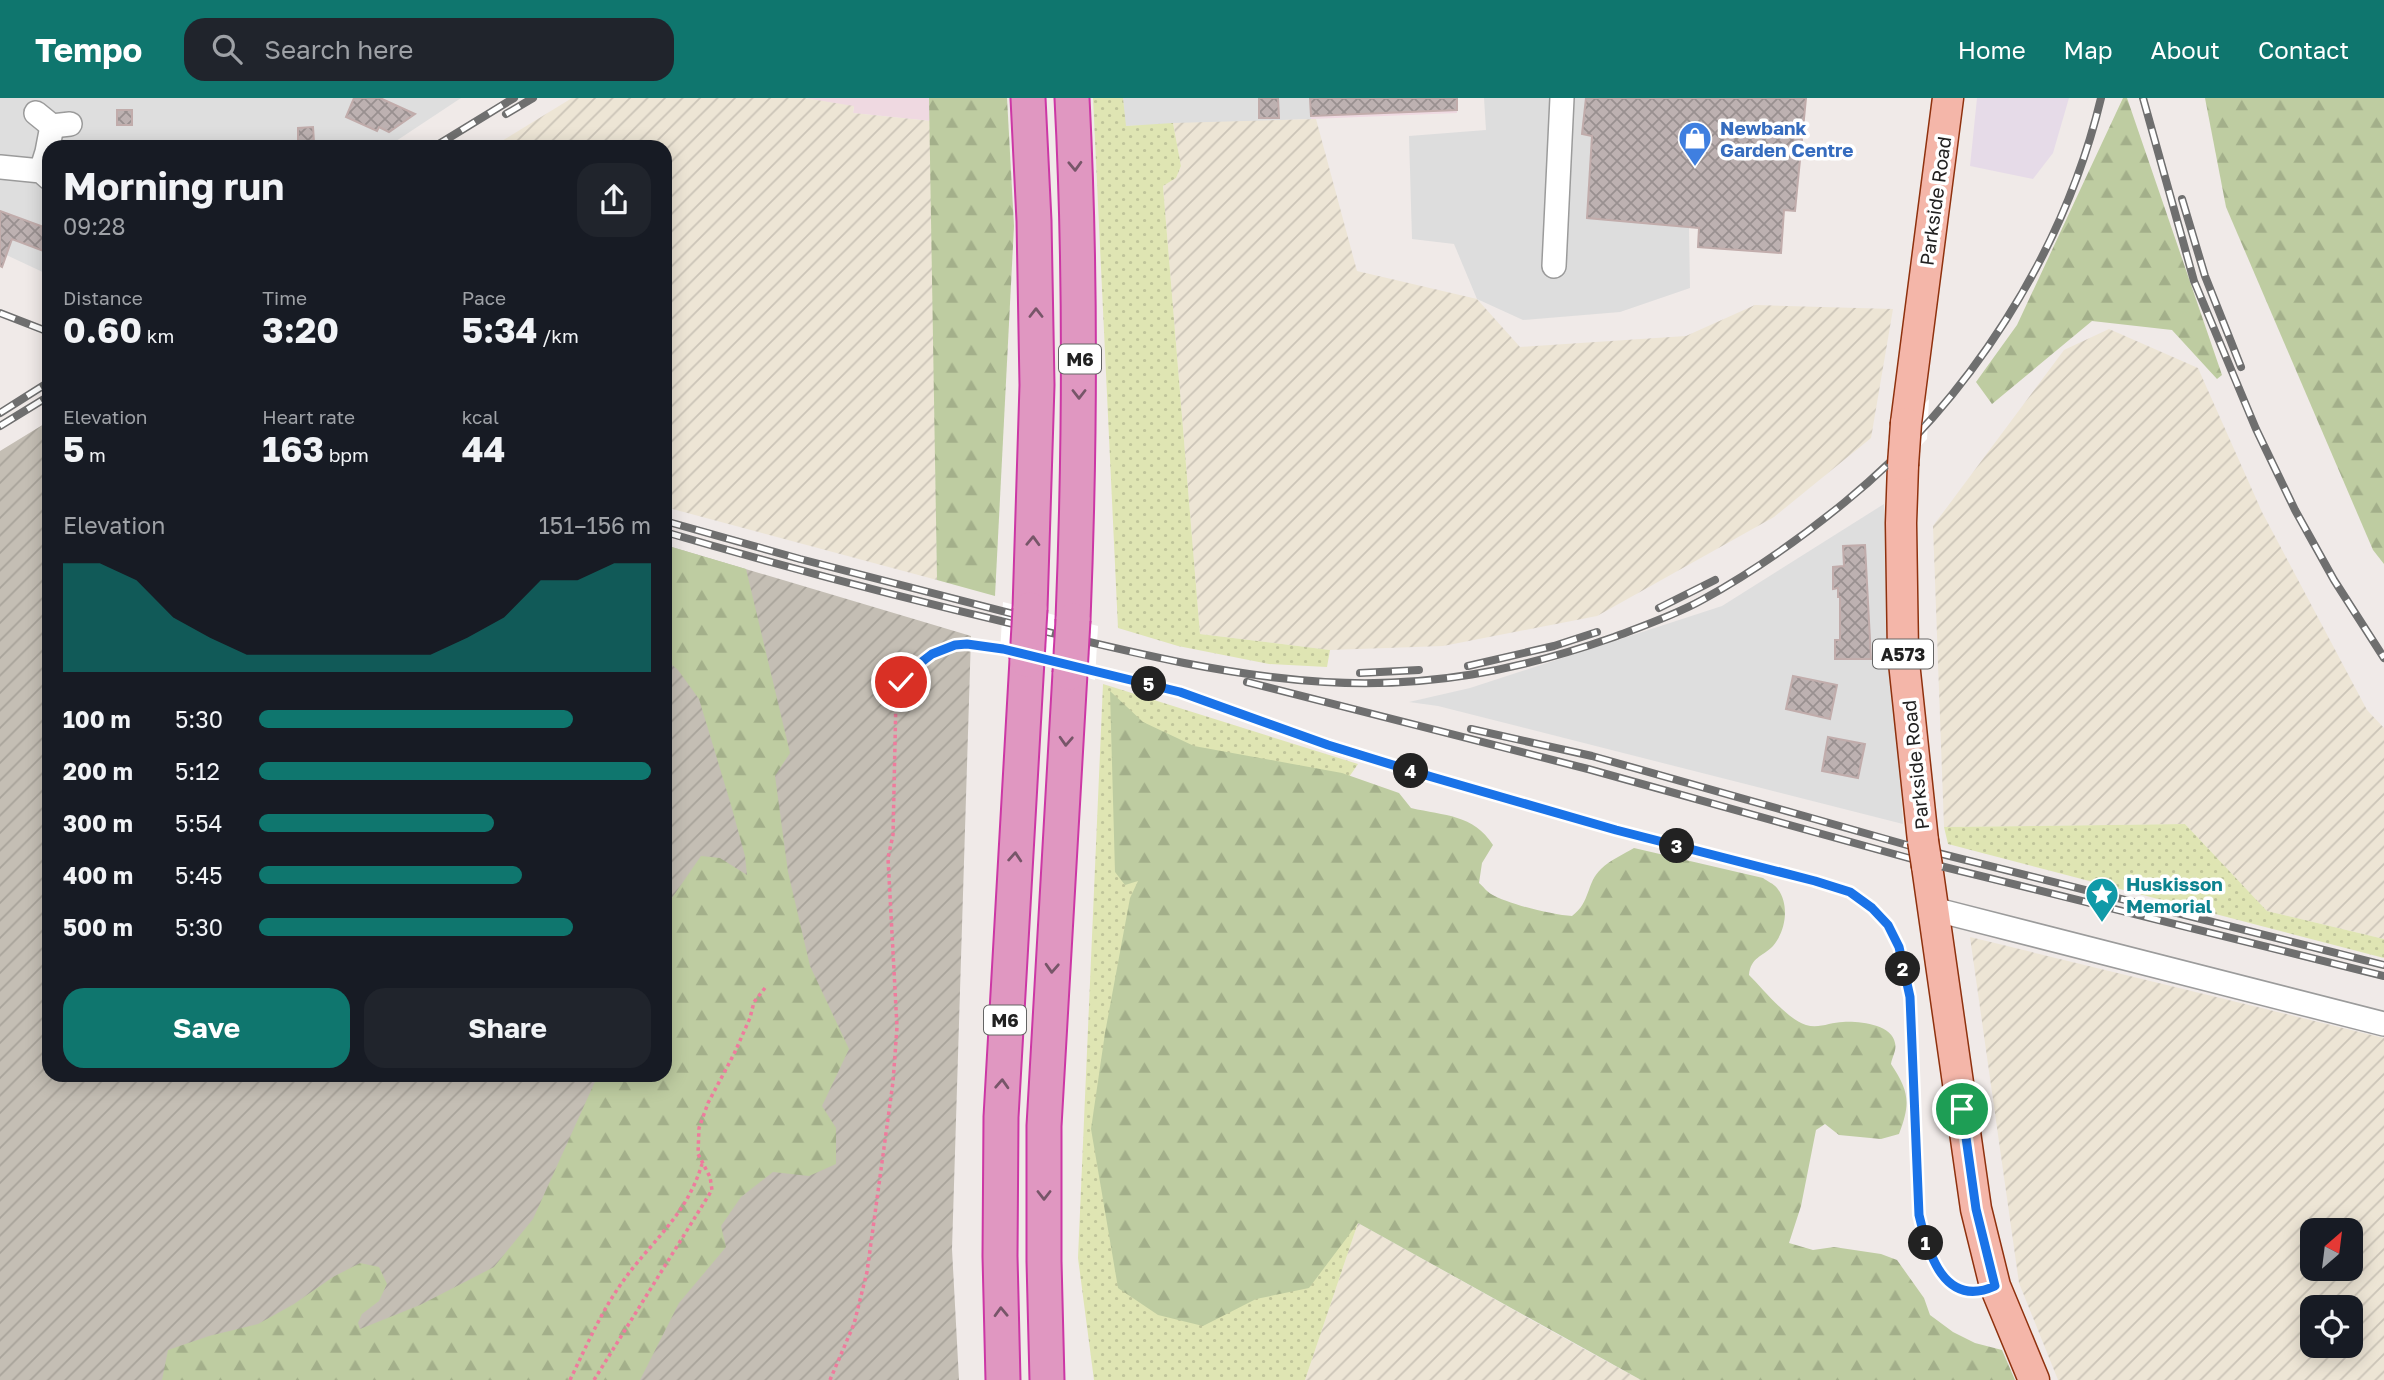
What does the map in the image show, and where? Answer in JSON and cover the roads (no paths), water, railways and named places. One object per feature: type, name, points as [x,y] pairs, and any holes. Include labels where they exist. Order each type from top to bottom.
[{"type":"highway","name":"M6","points":[[1003,1380],[1001,1117],[1021,656],[1030,609],[1037,385],[1035,248],[1028,98]]},
{"type":"highway","name":"M6","points":[[1047,1380],[1044,1125],[1078,671],[1073,620],[1080,321],[1072,98]]},
{"type":"main road","name":"Parkside Road","points":[[1948,98],[1906,423],[1901,523],[1903,653],[1925,854],[1976,1209],[1995,1286],[2034,1380]]},
{"type":"street","points":[[1554,266],[1562,98]]},
{"type":"street","points":[[49,140],[53,121]]},
{"type":"street","points":[[0,167],[42,174]]},
{"type":"street","points":[[1933,909],[2384,1024]]},
{"type":"railway","points":[[445,140],[514,98]]},
{"type":"railway","points":[[506,114],[533,98]]},
{"type":"railway","points":[[672,534],[988,618],[1215,669],[1288,679],[1363,683],[1436,679],[1507,668],[1578,649],[1681,611],[1758,566],[1845,502],[1890,462],[1932,418],[1971,371],[2006,320],[2036,267],[2063,212],[2084,156],[2101,98]]},
{"type":"railway","points":[[2143,98],[2194,281],[2256,429],[2295,510],[2334,580],[2384,658]]},
{"type":"railway","points":[[2182,199],[2205,276],[2241,367]]},
{"type":"railway","points":[[0,313],[42,329]]},
{"type":"railway","points":[[0,413],[42,386]]},
{"type":"railway","points":[[0,426],[42,400]]},
{"type":"railway","points":[[672,523],[1029,618]]},
{"type":"railway","points":[[1659,608],[1715,580]]},
{"type":"railway","points":[[1468,666],[1554,646],[1597,632]]},
{"type":"railway","points":[[1360,673],[1419,670]]},
{"type":"railway","points":[[1247,682],[1588,769],[1912,859],[2384,976]]},
{"type":"railway","points":[[1471,729],[1592,756],[1914,847],[2384,965]]},
{"type":"place","name":"Newbank Garden Centre","points":[[1695,168]]},
{"type":"place","name":"Huskisson Memorial","points":[[2102,924]]}]
